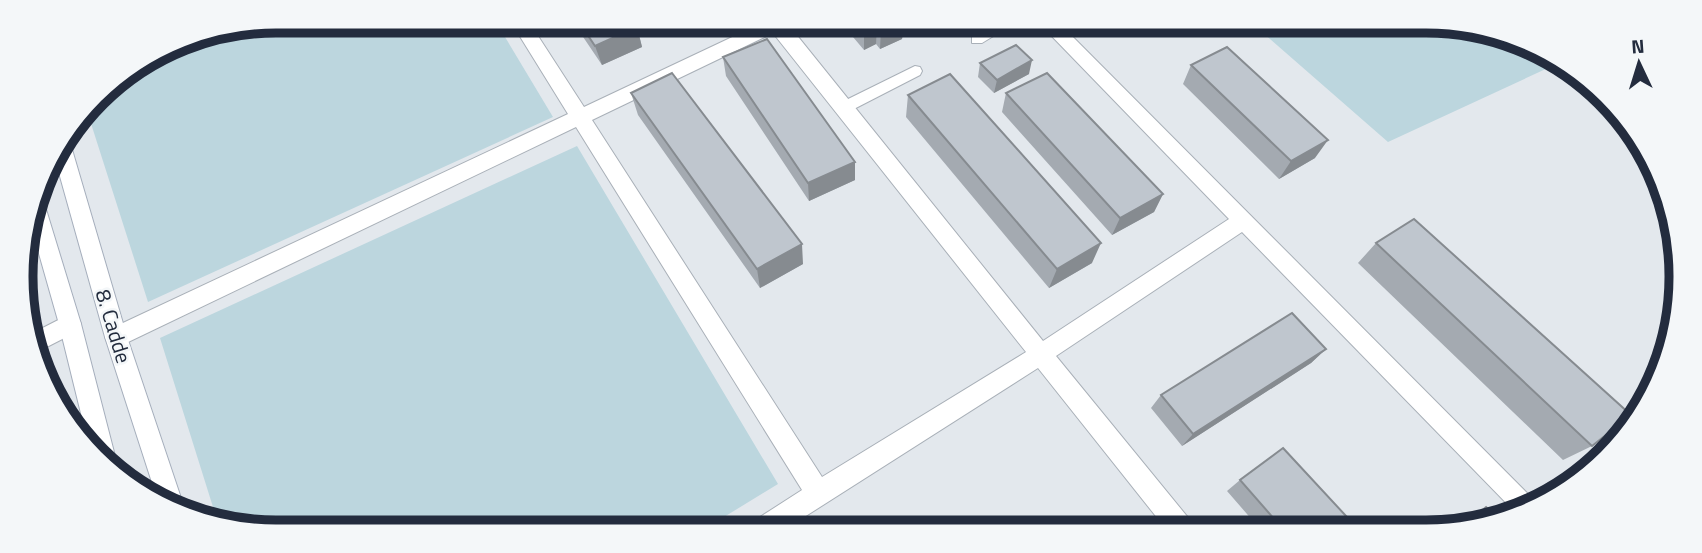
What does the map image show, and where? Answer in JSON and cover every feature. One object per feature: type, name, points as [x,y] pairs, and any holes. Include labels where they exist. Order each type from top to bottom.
[{"type":"street","points":[[1058,33],[1520,500]]},
{"type":"street","points":[[527,34],[818,493]]},
{"type":"street","points":[[116,337],[755,34]]},
{"type":"street","points":[[785,34],[1169,520]]},
{"type":"street","name":"8. Cadde","points":[[64,158],[116,337],[168,494]]},
{"type":"street","points":[[778,520],[1040,355],[1244,220]]},
{"type":"street","name":"8. Cadde","points":[[39,224],[70,324],[100,444]]},
{"type":"street","points":[[42,339],[70,324]]},
{"type":"lane","points":[[977,39],[988,33]]},
{"type":"lane","points":[[843,108],[915,71]]},
{"type":"shaded area","points":[[1263,33],[1441,34],[1488,42],[1519,52],[1549,67],[1388,142]]},
{"type":"shaded area","points":[[261,34],[503,34],[553,117],[148,302],[90,121],[116,94],[141,74],[169,58],[198,46]]},
{"type":"shaded area","points":[[577,146],[778,484],[719,520],[276,520],[229,515],[214,511],[160,338]]},
{"type":"building","points":[[587,34],[622,34],[595,46]]},
{"type":"building","points":[[767,39],[855,162],[808,183],[723,57]]},
{"type":"building","points":[[1016,45],[1032,60],[997,80],[980,63]]},
{"type":"building","points":[[1227,47],[1328,140],[1291,161],[1191,65]]},
{"type":"building","points":[[672,73],[802,244],[757,269],[631,93]]},
{"type":"building","points":[[1047,73],[1163,194],[1120,218],[1006,93]]},
{"type":"building","points":[[950,74],[1101,243],[1057,269],[908,95]]},
{"type":"building","points":[[1414,219],[1627,411],[1618,425],[1592,446],[1376,243]]},
{"type":"building","points":[[1292,313],[1326,349],[1193,434],[1161,395]]},
{"type":"building","points":[[1283,448],[1350,520],[1275,520],[1240,480]]}]
